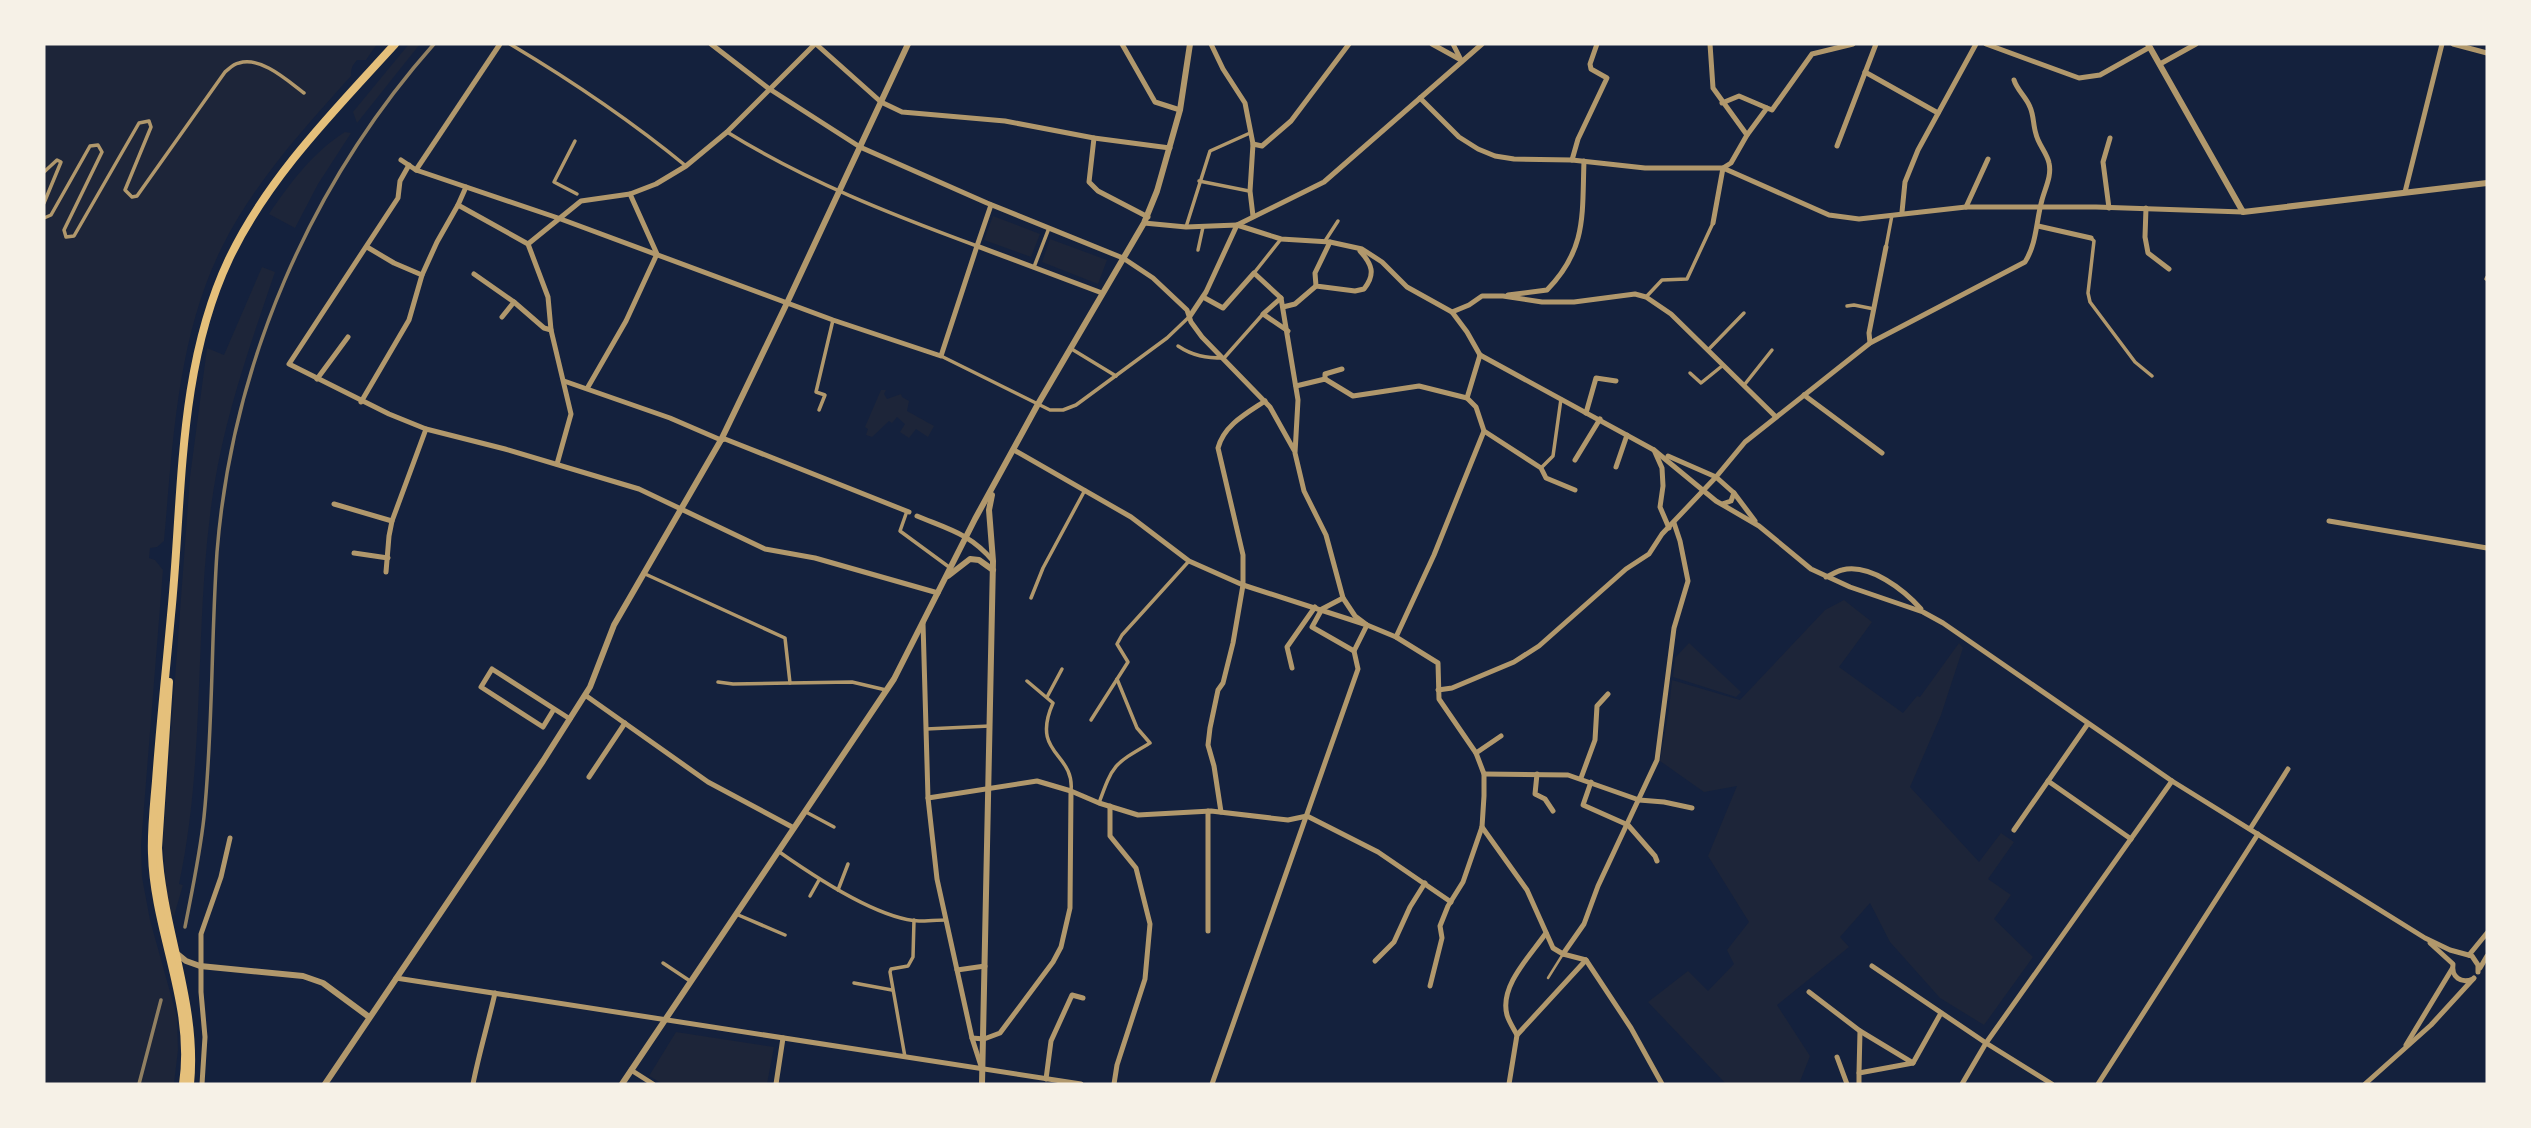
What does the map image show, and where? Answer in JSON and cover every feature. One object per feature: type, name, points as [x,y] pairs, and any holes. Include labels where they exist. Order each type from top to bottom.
[{"type":"main road","points":[[190,1084],[189,1020],[159,875],[156,824],[161,706],[194,374],[207,319],[221,278],[239,239],[275,183],[396,44]]},
{"type":"main road","points":[[156,824],[151,850],[156,898],[184,1021],[186,1049],[183,1084]]},
{"type":"street","points":[[416,170],[500,44]]},
{"type":"street","points":[[510,44],[565,76],[642,130],[686,166]]},
{"type":"street","points":[[711,44],[768,88],[860,147],[989,204],[1123,258],[1153,278],[1188,313],[1202,337],[1268,404],[1295,453],[1304,492],[1326,535],[1343,598],[1355,616],[1367,625]]},
{"type":"street","points":[[528,244],[582,201],[630,194],[656,184],[686,166],[727,132],[768,88],[815,44],[881,102],[902,112],[1005,121],[1094,138],[1170,148]]},
{"type":"street","points":[[324,1084],[551,750],[585,695],[614,625],[721,440],[908,44]]},
{"type":"street","points":[[1122,44],[1155,102],[1180,110]]},
{"type":"street","points":[[622,1084],[894,679],[949,568],[1038,404],[1147,217],[1180,110],[1190,44]]},
{"type":"street","points":[[1253,144],[1262,146],[1291,121],[1349,44]]},
{"type":"street","points":[[1432,44],[1461,60]]},
{"type":"street","points":[[1453,44],[1461,60]]},
{"type":"street","points":[[401,160],[416,170],[558,218],[833,320],[941,356],[1050,410],[1063,410],[1116,376],[1184,322],[1188,313],[1205,294],[1237,225],[1324,182],[1482,44]]},
{"type":"street","points":[[1572,160],[1578,139],[1607,78],[1591,69],[1590,64],[1597,44]]},
{"type":"street","points":[[1710,44],[1713,88],[1747,135]]},
{"type":"street","points":[[1722,103],[1739,96],[1772,110],[1812,54],[1853,44]]},
{"type":"street","points":[[1837,146],[1876,44]]},
{"type":"street","points":[[1902,212],[1905,182],[1938,113],[1976,44]]},
{"type":"street","points":[[1986,44],[2078,78],[2100,75],[2149,46],[2243,212]]},
{"type":"street","points":[[2160,64],[2196,44]]},
{"type":"street","points":[[2405,192],[2442,44]]},
{"type":"street","points":[[2453,44],[2487,53]]},
{"type":"street","points":[[1212,45],[1223,69],[1245,103],[1253,144],[1250,191],[1253,216]]},
{"type":"street","points":[[44,218],[51,215],[90,146],[98,145],[102,152],[64,230],[66,237],[74,236],[139,123],[149,121],[151,127],[125,190],[132,197],[137,196],[225,72],[235,64],[252,63],[268,68],[304,93]]},
{"type":"street","points":[[1865,72],[1938,113]]},
{"type":"street","points":[[1438,690],[1452,688],[1514,662],[1539,646],[1626,569],[1649,554],[1745,442],[1870,343],[2025,262],[2038,228],[2050,172],[2035,134],[2032,110],[2014,80]]},
{"type":"street","points":[[1420,98],[1459,137],[1495,156],[1572,160],[1645,168],[1723,168],[1829,215],[1860,219],[1966,206],[2041,205],[2243,212],[2487,183]]},
{"type":"street","points":[[1646,297],[1661,280],[1687,279],[1713,223],[1723,168],[1731,163],[1767,108]]},
{"type":"street","points":[[727,132],[769,158],[839,192],[1034,267],[1101,296]]},
{"type":"street","points":[[1186,228],[1210,151],[1249,133]]},
{"type":"street","points":[[1094,138],[1089,182],[1098,191],[1166,226],[1186,228],[1237,225],[1282,241],[1328,242],[1358,248],[1382,262],[1407,287],[1452,312],[1480,355],[1654,450],[1716,477],[1734,493],[1759,526]]},
{"type":"street","points":[[2109,208],[2103,162],[2110,138]]},
{"type":"street","points":[[575,141],[554,182],[577,194]]},
{"type":"street","points":[[1966,206],[1989,159]]},
{"type":"street","points":[[44,172],[54,161],[61,162],[44,203]]},
{"type":"street","points":[[1452,312],[1482,296],[1547,290],[1566,267],[1581,233],[1584,161]]},
{"type":"street","points":[[409,165],[400,181],[398,198],[289,364],[361,402],[426,429],[639,489],[765,549],[815,558],[938,593]]},
{"type":"street","points":[[1199,181],[1250,191]]},
{"type":"street","points":[[361,402],[409,320],[422,275],[466,187]]},
{"type":"street","points":[[588,387],[626,321],[657,254],[630,194]]},
{"type":"street","points":[[941,356],[989,204]]},
{"type":"street","points":[[457,208],[528,244],[548,297],[551,330],[571,414],[557,464]]},
{"type":"street","points":[[2146,208],[2145,237],[2148,253],[2169,270]]},
{"type":"street","points":[[1870,343],[1869,333],[1892,214]]},
{"type":"street","points":[[1283,307],[1295,304],[1315,286],[1315,273],[1338,221]]},
{"type":"street","points":[[1198,250],[1203,227]]},
{"type":"street","points":[[1034,267],[1049,228]]},
{"type":"street","points":[[2038,228],[2091,238],[2094,241],[2088,293],[2090,303],[2136,362],[2152,376]]},
{"type":"street","points":[[1205,294],[1223,308],[1282,241]]},
{"type":"street","points":[[367,247],[422,275]]},
{"type":"street","points":[[1315,286],[1355,291],[1364,289],[1370,279],[1371,267],[1358,248]]},
{"type":"street","points":[[1254,273],[1281,298],[1298,400],[1295,453]]},
{"type":"street","points":[[474,274],[514,302],[544,328],[551,330]]},
{"type":"street","points":[[1503,296],[1542,302],[1574,302],[1635,295],[1646,297],[1671,314],[1776,417]]},
{"type":"street","points":[[1224,358],[1281,298]]},
{"type":"street","points":[[502,317],[514,302]]},
{"type":"street","points":[[1847,306],[1854,304],[1874,309]]},
{"type":"street","points":[[1708,351],[1744,313]]},
{"type":"street","points":[[1264,314],[1288,331]]},
{"type":"street","points":[[819,410],[825,395],[816,392],[833,320]]},
{"type":"street","points":[[317,379],[348,337]]},
{"type":"street","points":[[1178,346],[1190,354],[1224,358]]},
{"type":"street","points":[[1070,348],[1116,376]]},
{"type":"street","points":[[1745,384],[1772,350]]},
{"type":"street","points":[[1467,398],[1480,355]]},
{"type":"street","points":[[1690,373],[1701,383],[1724,365]]},
{"type":"street","points":[[1325,379],[1325,374],[1342,369]]},
{"type":"street","points":[[1586,413],[1596,378],[1616,381]]},
{"type":"street","points":[[1296,386],[1325,379],[1353,396],[1419,386],[1467,398],[1476,407],[1484,431],[1541,468],[1546,478],[1575,491]]},
{"type":"street","points":[[564,380],[721,440],[725,439],[908,512],[900,531],[949,568]]},
{"type":"street","points":[[1804,395],[1882,453]]},
{"type":"street","points":[[1541,468],[1552,456],[1561,399]]},
{"type":"street","points":[[1221,812],[1208,745],[1218,690],[1223,683],[1233,643],[1243,585],[1243,555],[1218,448],[1235,420],[1268,404]]},
{"type":"street","points":[[1575,460],[1600,419]]},
{"type":"street","points":[[386,572],[392,521],[426,429]]},
{"type":"street","points":[[1396,638],[1434,555],[1484,431]]},
{"type":"street","points":[[1616,467],[1627,435]]},
{"type":"street","points":[[1014,450],[1131,517],[1189,561],[1243,585],[1367,625],[1396,638],[1438,663],[1439,699],[1476,752],[1484,774],[1482,827],[1463,882],[1440,926],[1442,939],[1430,986]]},
{"type":"street","points":[[1654,450],[1662,468],[1660,507],[1669,528]]},
{"type":"street","points":[[1662,454],[1704,491],[1759,526],[1825,578],[1923,612],[2172,781],[2425,938],[2477,961],[2478,972]]},
{"type":"street","points":[[982,1084],[993,570],[989,510],[994,488]]},
{"type":"street","points":[[1031,598],[1047,560],[1085,491]]},
{"type":"street","points":[[1722,504],[1731,501],[1734,493]]},
{"type":"street","points":[[334,504],[392,521]]},
{"type":"street","points":[[917,516],[980,545],[993,561]]},
{"type":"street","points":[[2329,521],[2487,548]]},
{"type":"street","points":[[1563,954],[1584,924],[1598,886],[1657,760],[1674,628],[1688,581],[1674,523]]},
{"type":"street","points":[[354,554],[387,558]]},
{"type":"street","points":[[945,578],[970,559],[979,560],[993,570]]},
{"type":"street","points":[[1091,720],[1128,662],[1117,644],[1189,561]]},
{"type":"street","points":[[1825,578],[1843,569],[1863,570],[1907,594],[1923,612]]},
{"type":"street","points":[[643,573],[785,638],[790,683]]},
{"type":"street","points":[[1292,668],[1287,647],[1318,608],[1343,598]]},
{"type":"street","points":[[1318,608],[1312,627],[1354,651]]},
{"type":"street","points":[[923,621],[928,799],[937,879],[972,1038],[982,1069]]},
{"type":"street","points":[[1212,1084],[1357,669],[1354,651],[1367,625]]},
{"type":"street","points":[[554,709],[543,727],[481,687],[492,669],[570,719]]},
{"type":"street","points":[[1047,697],[1062,669]]},
{"type":"street","points":[[1099,803],[1111,771],[1122,759],[1150,743],[1137,728],[1117,679]]},
{"type":"street","points":[[972,1038],[984,1039],[1000,1033],[1023,1003],[1053,962],[1066,932],[1070,908],[1072,778],[1047,739],[1045,724],[1053,703],[1027,681]]},
{"type":"street","points":[[718,682],[852,682],[886,690]]},
{"type":"street","points":[[1581,778],[1595,740],[1597,706],[1608,694]]},
{"type":"street","points":[[585,695],[708,782],[794,828]]},
{"type":"street","points":[[589,777],[625,723]]},
{"type":"street","points":[[2014,830],[2087,725]]},
{"type":"street","points":[[926,729],[990,726]]},
{"type":"street","points":[[1476,752],[1501,736]]},
{"type":"street","points":[[2250,829],[2288,769]]},
{"type":"street","points":[[1484,774],[1555,773],[1581,778],[1639,800],[1692,808]]},
{"type":"street","points":[[1537,774],[1535,794],[1545,799],[1553,811]]},
{"type":"street","points":[[928,799],[1037,781],[1139,816],[1208,811],[1288,820],[1307,816],[1378,852],[1451,902]]},
{"type":"street","points":[[2048,781],[2131,839]]},
{"type":"street","points":[[1962,1084],[1986,1043],[2172,781]]},
{"type":"street","points":[[1591,782],[1583,805],[1628,825],[1656,856],[1657,861]]},
{"type":"street","points":[[1110,807],[1110,836],[1136,868],[1150,924],[1145,979],[1117,1065],[1114,1084]]},
{"type":"street","points":[[1208,811],[1208,931]]},
{"type":"street","points":[[806,812],[834,827]]},
{"type":"street","points":[[1482,827],[1527,890],[1553,948],[1563,954],[1586,960],[1631,1028],[1662,1084]]},
{"type":"street","points":[[2098,1084],[2258,834]]},
{"type":"street","points":[[202,1084],[205,1037],[200,966],[201,933],[222,877],[230,838]]},
{"type":"street","points":[[778,852],[819,880],[873,907],[914,920],[946,920]]},
{"type":"street","points":[[838,890],[848,864]]},
{"type":"street","points":[[810,896],[819,880]]},
{"type":"street","points":[[1375,961],[1394,942],[1410,907],[1425,883]]},
{"type":"street","points":[[736,914],[785,935]]},
{"type":"street","points":[[905,1057],[892,990],[891,969],[908,966],[913,959],[914,920]]},
{"type":"street","points":[[1517,1035],[1507,1015],[1506,995],[1546,933]]},
{"type":"street","points":[[2402,1050],[2456,959],[2467,955],[2487,933]]},
{"type":"street","points":[[2425,938],[2453,966],[2459,979],[2467,981],[2474,978]]},
{"type":"street","points":[[175,952],[186,961],[200,966],[303,976],[323,984],[369,1017]]},
{"type":"street","points":[[2365,1084],[2431,1025],[2474,978],[2487,956]]},
{"type":"street","points":[[1509,1084],[1517,1035],[1586,960]]},
{"type":"street","points":[[663,963],[692,982]]},
{"type":"street","points":[[957,970],[985,966]]},
{"type":"street","points":[[1872,966],[2052,1084]]},
{"type":"street","points":[[396,978],[1081,1084]]},
{"type":"street","points":[[854,983],[892,990]]},
{"type":"street","points":[[1809,992],[1860,1031],[1913,1063]]},
{"type":"street","points":[[473,1084],[495,993]]},
{"type":"street","points":[[1046,1079],[1052,1041],[1072,995],[1083,998]]},
{"type":"street","points":[[1913,1063],[1941,1013]]},
{"type":"street","points":[[1859,1084],[1860,1031]]},
{"type":"street","points":[[776,1084],[783,1038]]},
{"type":"street","points":[[1837,1057],[1847,1084]]},
{"type":"street","points":[[1860,1073],[1913,1063]]},
{"type":"street","points":[[631,1070],[653,1084]]},
{"type":"lane","points":[[1548,978],[1563,954]]},
{"type":"shaded area","points":[[44,44],[377,44],[366,60],[355,62],[351,76],[281,156],[250,199],[223,245],[208,280],[186,353],[174,428],[164,541],[157,547],[150,548],[149,558],[155,560],[163,570],[141,845],[142,877],[150,920],[177,1017],[178,1050],[174,1084],[44,1084]]},
{"type":"shaded area","points":[[409,44],[420,44],[357,123],[353,112]]},
{"type":"shaded area","points":[[345,132],[351,133],[318,184],[295,228],[269,214],[312,159]]},
{"type":"shaded area","points":[[993,216],[1040,234],[1031,257],[984,240]]},
{"type":"shaded area","points":[[1050,239],[1107,260],[1098,284],[1042,262]]},
{"type":"shaded area","points":[[262,267],[275,272],[232,405],[214,487],[204,586],[193,785],[179,884],[183,885],[174,916],[171,914],[166,888],[163,840],[190,477],[207,348],[224,355]]},
{"type":"shaded area","points":[[881,390],[886,390],[884,394],[887,399],[901,394],[909,401],[907,411],[934,426],[928,437],[916,429],[909,438],[900,432],[905,424],[897,417],[872,437],[866,435],[868,429],[865,427]]},
{"type":"shaded area","points":[[1844,600],[1872,622],[1839,667],[1903,713],[1917,696],[1920,697],[1959,643],[1963,648],[1941,715],[1910,787],[1979,862],[2001,833],[2014,842],[1988,879],[2011,895],[1994,919],[2033,957],[1984,1025],[1940,998],[1890,942],[1870,903],[1840,937],[1849,947],[1777,1005],[1810,1056],[1799,1084],[1726,1084],[1648,1002],[1688,971],[1708,991],[1734,964],[1727,950],[1749,922],[1708,856],[1737,786],[1704,792],[1660,761],[1672,680],[1740,700],[1825,610]]},
{"type":"shaded area","points":[[1689,643],[1741,692],[1736,697],[1673,677],[1675,658]]},
{"type":"shaded area","points":[[676,1032],[774,1047],[767,1084],[663,1084],[649,1076]]},
{"type":"railway","points":[[185,927],[200,845],[207,784],[217,552],[226,482],[240,413],[260,346],[285,280],[315,217],[350,156],[390,98],[434,44]]},
{"type":"railway","points":[[139,1084],[161,1000]]}]
